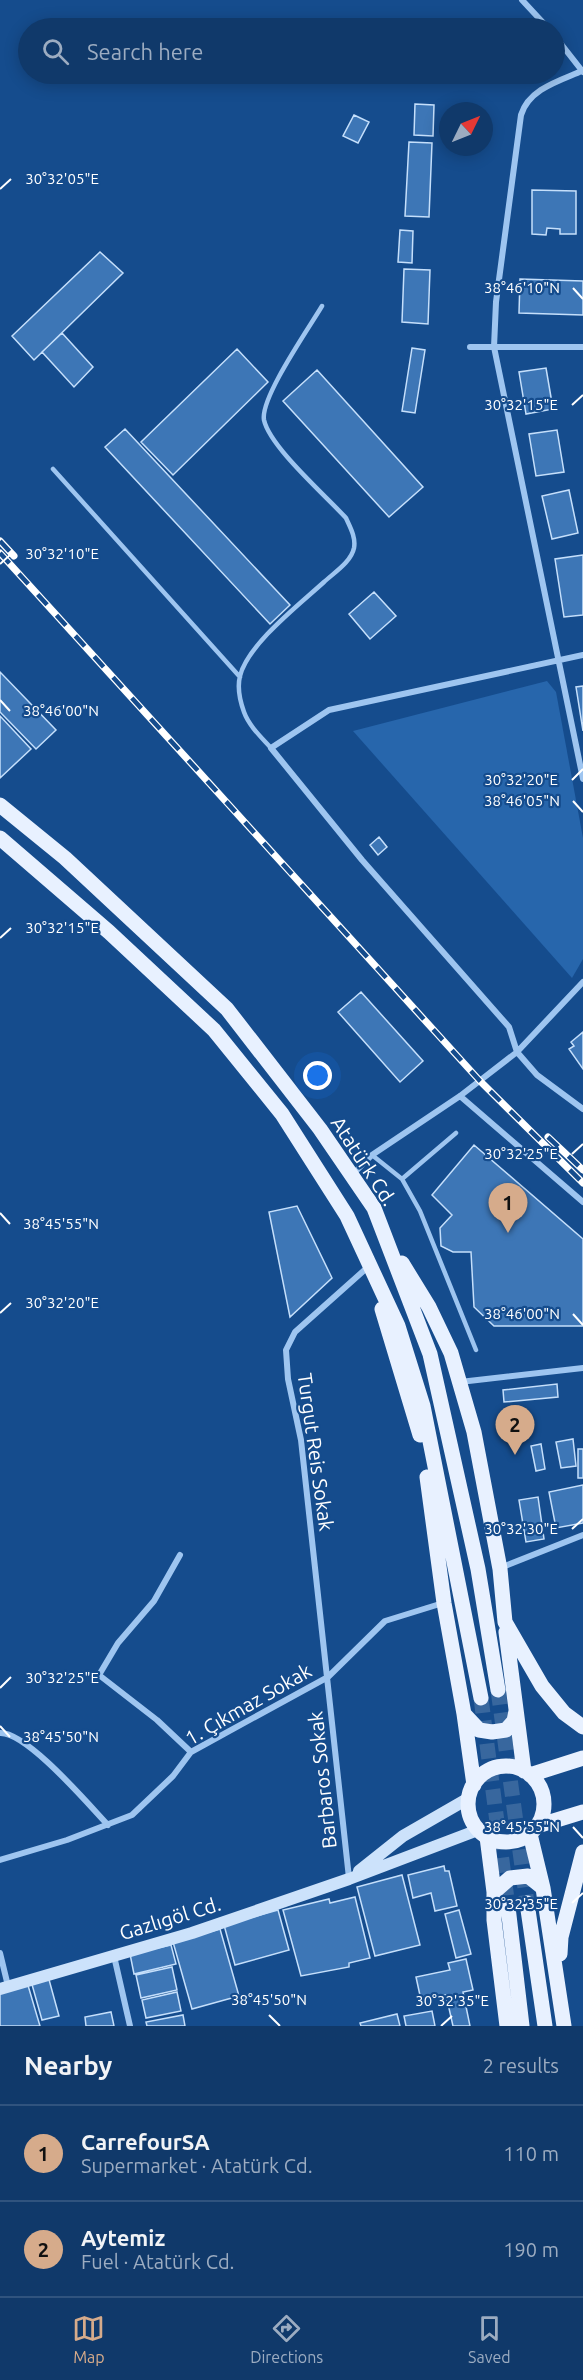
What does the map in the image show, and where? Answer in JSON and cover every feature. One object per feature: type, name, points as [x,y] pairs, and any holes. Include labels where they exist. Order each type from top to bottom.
[{"type":"main road","name":"Atatürk Cd.","points":[[0,805],[65,858],[227,1009],[320,1129],[374,1208],[430,1354],[478,1569],[498,1690]]},
{"type":"main road","points":[[0,838],[109,932],[214,1030],[282,1114],[347,1216],[398,1326],[423,1406],[481,1698]]},
{"type":"main road","points":[[384,1235],[429,1307],[451,1353],[474,1431],[500,1569],[516,1709],[527,1773]]},
{"type":"main road","points":[[369,1266],[423,1448],[444,1602],[464,1714],[472,1821],[483,1833],[498,1841],[509,1842],[533,1830],[583,1812]]},
{"type":"main road","points":[[505,1622],[542,1686],[564,1713],[583,1727]]},
{"type":"main road","points":[[464,1714],[479,1730],[492,1732],[506,1730],[514,1721],[516,1709]]},
{"type":"main road","points":[[527,1773],[583,1758]]},
{"type":"main road","points":[[471,1792],[487,1771],[498,1767],[509,1767],[527,1773],[537,1783],[544,1805],[542,1816],[533,1830],[559,1981],[564,2026]]},
{"type":"main road","points":[[483,1833],[494,1892],[494,1920],[507,2026]]},
{"type":"main road","points":[[559,1981],[561,1937],[583,1852]]},
{"type":"main road","points":[[494,1892],[510,1878],[528,1876],[543,1888]]},
{"type":"main road","points":[[527,1903],[545,2026]]},
{"type":"main road","points":[[507,1907],[522,2026]]},
{"type":"street","points":[[522,0],[539,18]]},
{"type":"street","points":[[565,48],[583,72],[565,80]]},
{"type":"street","points":[[555,84],[537,92],[527,101],[521,115],[496,302],[494,347],[583,779]]},
{"type":"street","points":[[470,347],[583,347]]},
{"type":"street","points":[[583,655],[329,710],[271,748],[362,860],[509,1027],[517,1052],[537,1075],[583,1109]]},
{"type":"street","points":[[351,1176],[372,1155],[460,1096],[517,1052],[583,982]]},
{"type":"street","points":[[460,1096],[583,1202]]},
{"type":"street","name":"Turgut Reis Sokak","points":[[328,1677],[301,1440],[288,1379],[286,1350],[295,1332],[369,1266]]},
{"type":"street","points":[[459,1382],[583,1368]]},
{"type":"street","points":[[500,1569],[583,1535]]},
{"type":"street","points":[[180,1555],[154,1601],[118,1643],[99,1675],[157,1720],[191,1752]]},
{"type":"street","name":"1. Çıkmaz Sokak","points":[[0,1860],[67,1840],[132,1815],[173,1776],[191,1752],[328,1677],[385,1621],[444,1602]]},
{"type":"street","name":"Barbaros Sokak","points":[[328,1677],[349,1879]]},
{"type":"street","points":[[0,1733],[11,1735],[40,1755],[108,1825]]},
{"type":"street","name":"Gazlıgöl Cd.","points":[[349,1879],[403,1836],[471,1792]]},
{"type":"street","name":"Gazlıgöl Cd.","points":[[4,1988],[192,1934],[483,1833]]},
{"type":"street","points":[[0,1953],[4,1988]]},
{"type":"street","points":[[114,1956],[130,2026]]},
{"type":"lane","points":[[271,748],[244,714],[239,695],[240,677],[248,660],[259,645],[285,617],[346,562],[355,546],[353,531],[346,518],[277,447],[264,419],[267,399],[322,306]]},
{"type":"lane","points":[[53,469],[240,677]]},
{"type":"lane","points":[[402,1179],[456,1133]]},
{"type":"lane","points":[[372,1155],[402,1179],[432,1237],[476,1350]]},
{"type":"shaded area","points":[[547,681],[556,692],[583,838],[583,959],[572,978],[353,731]]},
{"type":"building","points":[[415,104],[434,105],[433,136],[414,135]]},
{"type":"building","points":[[354,115],[369,122],[358,143],[343,136]]},
{"type":"building","points":[[409,142],[432,143],[429,217],[405,216]]},
{"type":"building","points":[[532,190],[576,191],[576,234],[560,234],[560,229],[547,228],[546,235],[532,234]]},
{"type":"building","points":[[400,230],[413,231],[412,263],[398,262]]},
{"type":"building","points":[[100,252],[123,273],[34,360],[12,336]]},
{"type":"building","points":[[404,269],[430,270],[428,324],[402,322]]},
{"type":"building","points":[[520,279],[583,281],[583,315],[519,313]]},
{"type":"building","points":[[62,333],[93,367],[74,387],[42,352]]},
{"type":"building","points":[[412,348],[425,350],[415,413],[402,411]]},
{"type":"building","points":[[237,349],[268,382],[173,475],[141,442]]},
{"type":"building","points":[[546,368],[553,409],[526,414],[519,372]]},
{"type":"building","points":[[317,370],[423,487],[389,517],[283,401]]},
{"type":"building","points":[[125,429],[290,605],[270,624],[105,447]]},
{"type":"building","points":[[557,430],[564,472],[536,476],[529,434]]},
{"type":"building","points":[[569,490],[578,533],[552,539],[542,496]]},
{"type":"building","points":[[583,555],[583,615],[564,617],[555,559]]},
{"type":"building","points":[[374,592],[396,616],[370,639],[349,614]]},
{"type":"building","points":[[0,672],[56,730],[36,749],[0,712]]},
{"type":"building","points":[[583,686],[583,731],[576,687]]},
{"type":"building","points":[[0,716],[31,749],[0,778]]},
{"type":"building","points":[[379,837],[387,847],[378,855],[370,845]]},
{"type":"building","points":[[361,992],[423,1061],[400,1082],[338,1012]]},
{"type":"building","points":[[583,1032],[583,1069],[569,1049],[574,1046],[571,1042]]},
{"type":"building","points":[[474,1145],[583,1239],[583,1326],[494,1326],[474,1307],[471,1252],[453,1252],[441,1246],[440,1228],[452,1215],[432,1195]]},
{"type":"building","points":[[297,1206],[332,1278],[290,1317],[269,1212]]},
{"type":"building","points":[[557,1384],[558,1397],[504,1402],[503,1390]]},
{"type":"building","points":[[573,1439],[576,1466],[561,1468],[556,1442]]},
{"type":"building","points":[[541,1444],[545,1469],[536,1471],[531,1446]]},
{"type":"building","points":[[578,1449],[583,1449],[583,1478],[578,1478]]},
{"type":"building","points":[[583,1485],[583,1523],[556,1528],[549,1492]]},
{"type":"building","points":[[538,1497],[544,1539],[526,1542],[519,1500]]},
{"type":"building","points":[[444,1866],[445,1871],[449,1871],[457,1906],[435,1911],[431,1893],[413,1898],[408,1875]]},
{"type":"building","points":[[402,1875],[420,1945],[375,1956],[357,1887]]},
{"type":"building","points":[[355,1897],[370,1958],[349,1963],[349,1967],[301,1976],[283,1910],[329,1899],[330,1903]]},
{"type":"building","points":[[278,1910],[289,1950],[235,1965],[224,1925]]},
{"type":"building","points":[[459,1910],[471,1954],[456,1958],[445,1914]]},
{"type":"building","points":[[220,1929],[239,1996],[192,2009],[173,1942]]},
{"type":"building","points":[[171,1945],[176,1964],[134,1974],[130,1954]]},
{"type":"building","points":[[466,1959],[473,1990],[463,1992],[470,2026],[453,2026],[446,1995],[421,2000],[416,1977],[450,1970],[448,1963]]},
{"type":"building","points":[[172,1967],[177,1990],[141,1998],[136,1975]]},
{"type":"building","points":[[48,1976],[59,2016],[42,2020],[31,1981]]},
{"type":"building","points":[[27,1982],[40,2026],[0,2026],[0,1990]]},
{"type":"building","points":[[177,1992],[181,2011],[146,2018],[142,2000]]},
{"type":"building","points":[[432,2011],[435,2026],[406,2026],[404,2016]]},
{"type":"building","points":[[111,2012],[114,2026],[86,2026],[85,2017]]},
{"type":"building","points":[[397,2014],[400,2026],[361,2026],[360,2023]]},
{"type":"building","points":[[183,2015],[185,2026],[147,2026],[146,2022]]},
{"type":"tunnel","points":[[498,1690],[527,1903]]},
{"type":"tunnel","points":[[481,1698],[508,1907]]},
{"type":"railway","points":[[0,541],[14,556]]},
{"type":"railway","points":[[0,553],[480,1081],[583,1183]]},
{"type":"railway","points":[[548,1137],[583,1170]]},
{"type":"place","name":"CarrefourSA","points":[[508,1233]]},
{"type":"place","name":"Aytemiz","points":[[515,1455]]}]
